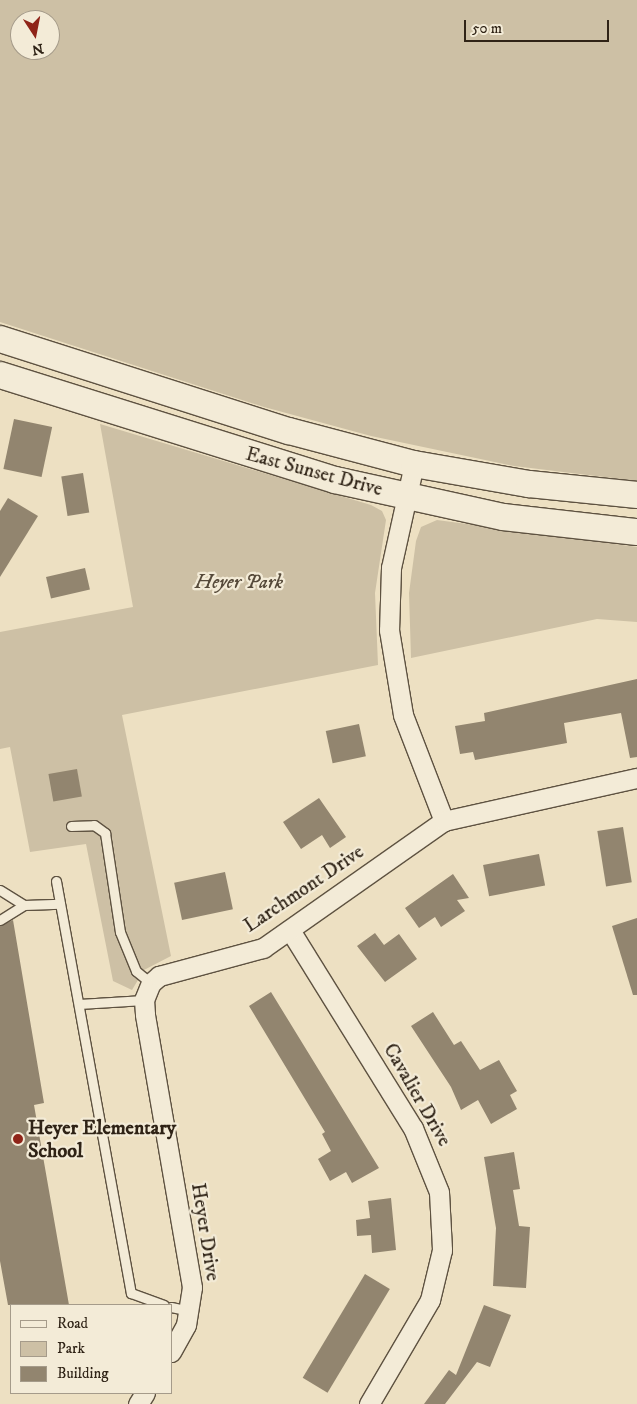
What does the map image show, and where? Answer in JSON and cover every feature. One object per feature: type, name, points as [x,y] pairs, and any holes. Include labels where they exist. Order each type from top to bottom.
[{"type":"main road","name":"East Sunset Drive","points":[[0,339],[289,431],[414,464],[529,484],[637,495]]},
{"type":"main road","name":"East Sunset Drive","points":[[0,375],[255,456],[406,497],[503,517],[637,532]]},
{"type":"street","points":[[414,464],[391,568],[393,664],[410,738],[444,821]]},
{"type":"street","name":"Larchmont Drive","points":[[148,992],[176,970],[246,955],[290,930],[444,821],[637,778]]},
{"type":"street","name":"Cavalier Drive","points":[[290,930],[413,1128],[439,1192],[442,1250],[430,1300],[369,1404]]},
{"type":"street","name":"Heyer Drive","points":[[148,992],[173,1175],[192,1287],[190,1311],[172,1350]]},
{"type":"lane","points":[[71,826],[94,825],[105,832],[120,932],[136,971],[148,992],[79,1004]]},
{"type":"lane","points":[[56,881],[131,1293],[161,1304]]},
{"type":"lane","points":[[0,890],[24,904],[60,904]]},
{"type":"lane","points":[[0,920],[24,904]]},
{"type":"lane","points":[[172,1307],[190,1311]]},
{"type":"green space","points":[[0,0],[637,0],[637,481],[514,466],[371,436],[264,407],[0,322]]},
{"type":"green space","name":"Heyer Park","points":[[100,424],[371,505],[382,511],[386,520],[375,593],[378,665],[122,715],[171,956],[144,970],[132,990],[113,981],[86,844],[30,852],[10,747],[0,749],[0,632],[133,607]]},
{"type":"green space","points":[[437,520],[637,547],[637,622],[597,619],[411,658],[409,593],[416,541],[421,527]]},
{"type":"building","points":[[14,419],[52,427],[42,477],[3,469]]},
{"type":"building","points":[[83,473],[89,513],[68,516],[61,476]]},
{"type":"building","points":[[8,498],[38,516],[0,577],[0,511]]},
{"type":"building","points":[[85,568],[90,589],[51,598],[46,577]]},
{"type":"building","points":[[637,679],[637,757],[630,758],[621,713],[564,723],[567,743],[475,760],[473,752],[460,754],[455,726],[485,721],[484,713]]},
{"type":"building","points":[[359,724],[366,756],[333,763],[326,731]]},
{"type":"building","points":[[77,769],[82,797],[53,802],[48,774]]},
{"type":"building","points":[[319,798],[346,837],[330,848],[322,835],[301,849],[283,822]]},
{"type":"building","points":[[623,827],[632,882],[606,886],[597,831]]},
{"type":"building","points":[[539,854],[545,885],[489,896],[483,865]]},
{"type":"building","points":[[225,872],[233,909],[182,920],[174,883]]},
{"type":"building","points":[[453,874],[469,898],[457,900],[465,911],[441,927],[435,917],[419,928],[405,908]]},
{"type":"building","points":[[637,918],[637,995],[633,995],[612,926]]},
{"type":"building","points":[[13,920],[44,1103],[34,1105],[69,1304],[8,1305],[0,1261],[0,926]]},
{"type":"building","points":[[375,933],[384,945],[399,934],[417,959],[385,982],[357,946]]},
{"type":"building","points":[[271,992],[379,1168],[352,1183],[346,1172],[330,1181],[318,1159],[331,1151],[322,1134],[325,1132],[249,1006]]},
{"type":"building","points":[[433,1012],[454,1045],[461,1041],[480,1070],[499,1060],[517,1091],[510,1095],[517,1109],[491,1124],[478,1100],[461,1110],[451,1087],[411,1026]]},
{"type":"building","points":[[514,1152],[520,1189],[513,1190],[519,1226],[530,1227],[526,1288],[493,1286],[496,1228],[484,1157]]},
{"type":"building","points":[[391,1198],[396,1250],[372,1253],[371,1235],[357,1236],[356,1220],[370,1218],[368,1201]]},
{"type":"building","points":[[365,1274],[390,1289],[328,1393],[303,1378]]},
{"type":"building","points":[[484,1305],[511,1315],[490,1367],[477,1362],[445,1404],[424,1404],[449,1370],[456,1375]]},
{"type":"place","name":"Heyer Elementary School","points":[[18,1139]]}]
